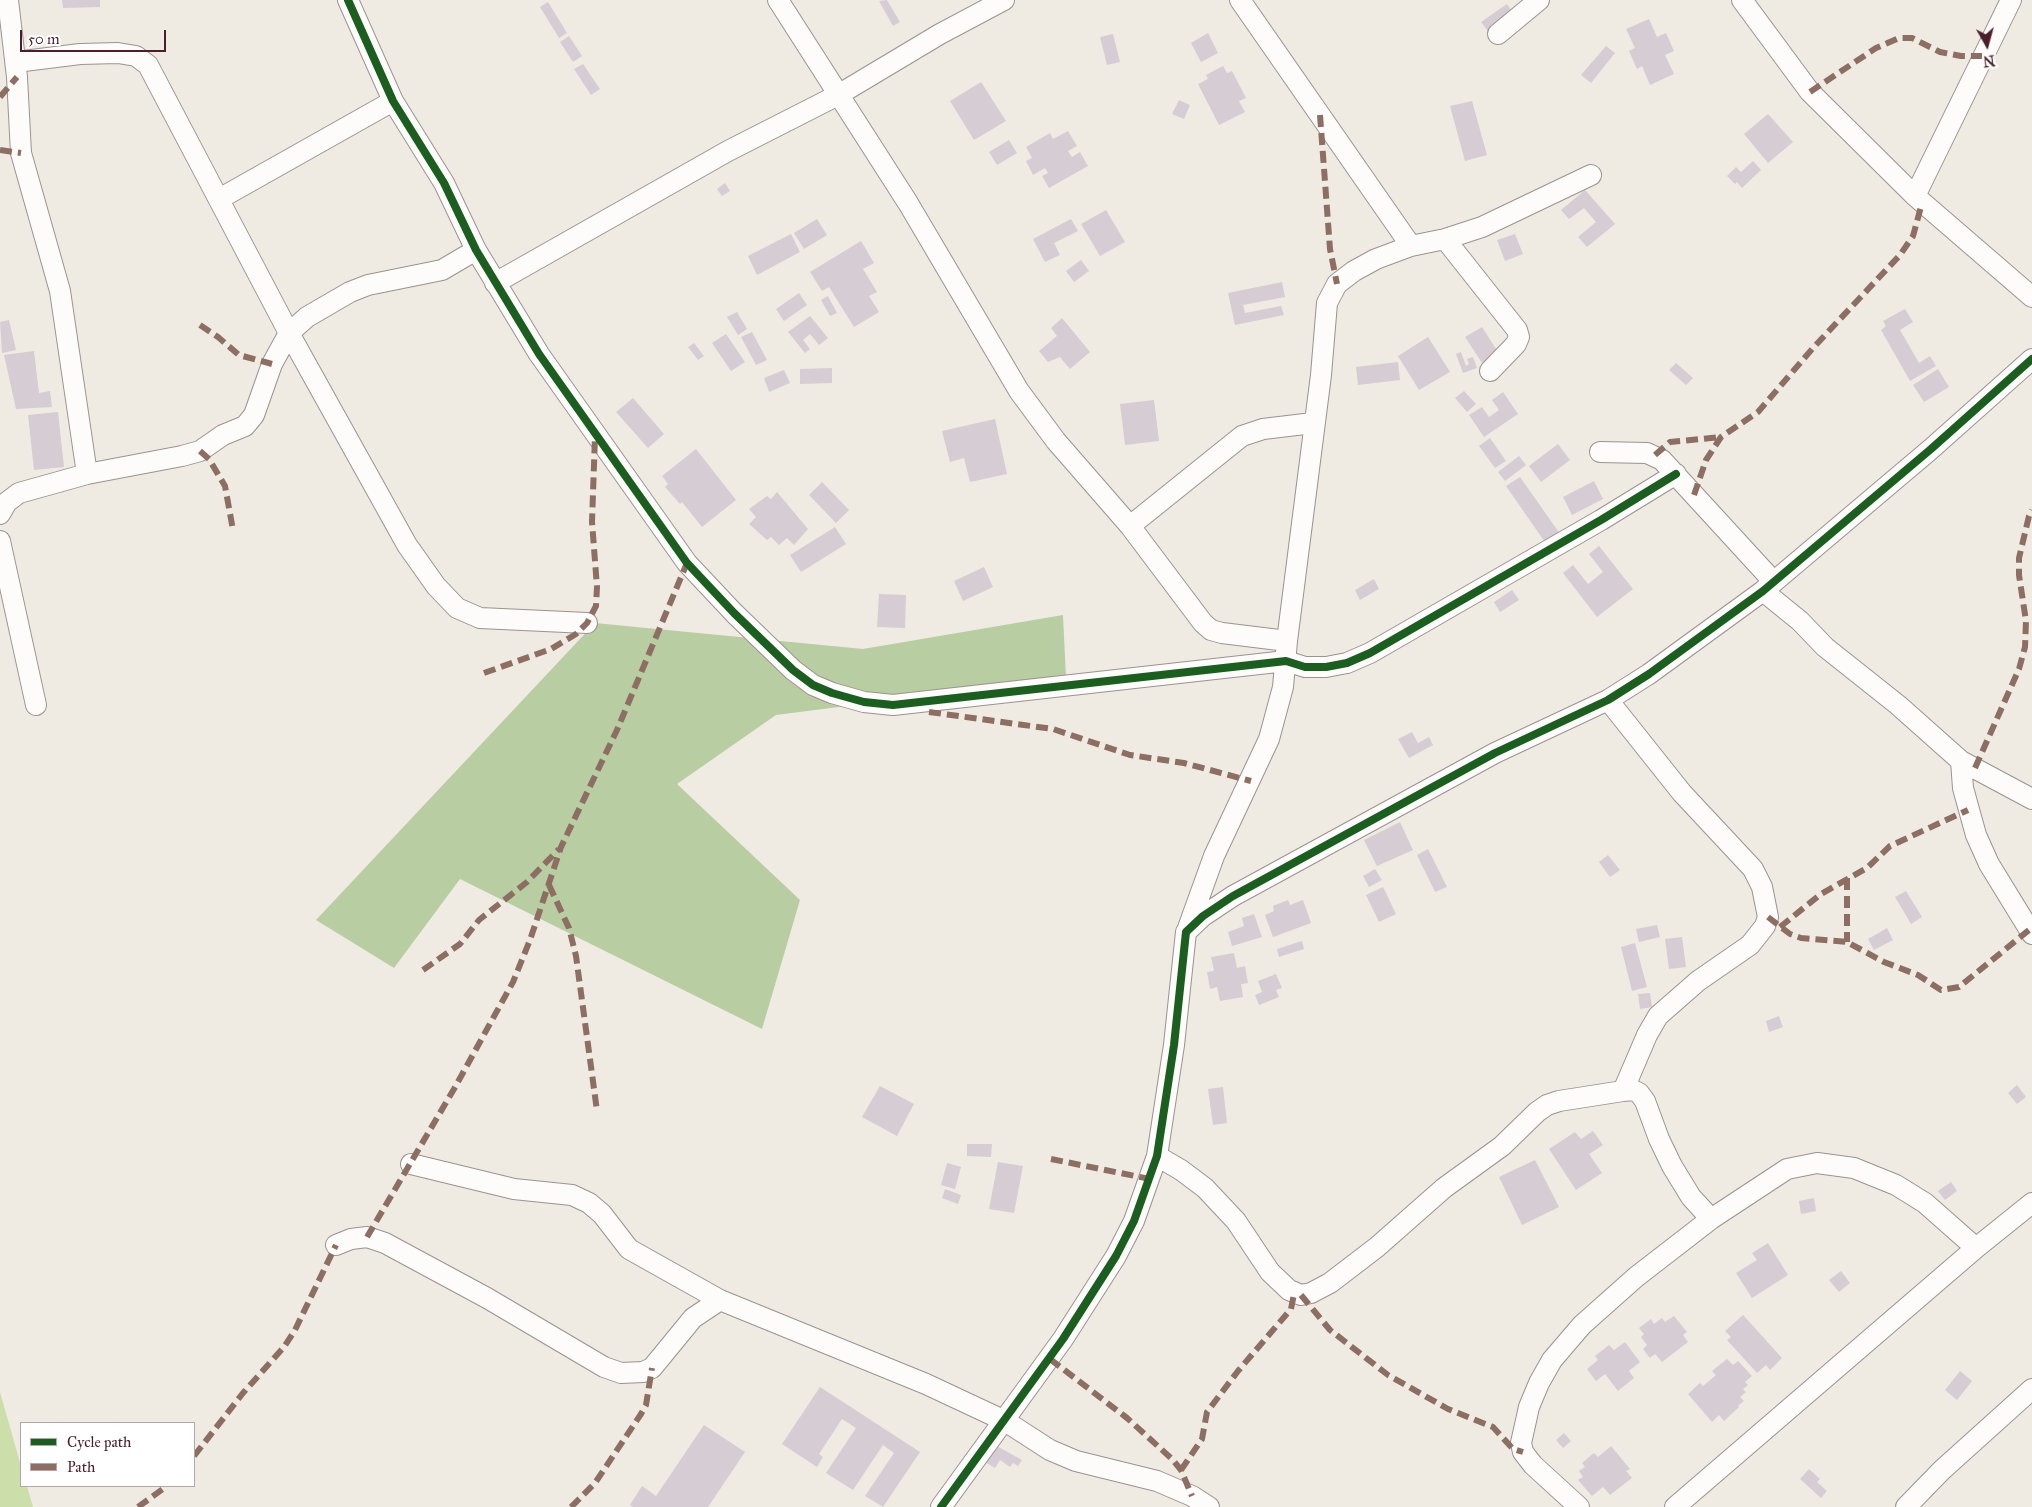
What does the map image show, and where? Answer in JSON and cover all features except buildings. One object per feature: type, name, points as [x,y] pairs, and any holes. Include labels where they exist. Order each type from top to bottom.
[{"type":"street","points":[[8,0],[16,62],[21,153],[60,291],[87,474]]},
{"type":"street","points":[[348,0],[393,101],[444,183],[476,250],[539,354],[687,563],[767,647],[813,685],[864,702],[893,705],[1286,661],[1305,667],[1326,667],[1347,663],[1370,653],[1601,520],[1676,474]]},
{"type":"street","points":[[778,0],[908,204],[1019,391],[1056,441],[1130,526],[1187,604],[1211,630],[1287,640]]},
{"type":"street","points":[[495,283],[728,151],[838,95],[940,34],[1004,0]]},
{"type":"street","points":[[1240,0],[1411,246]]},
{"type":"street","points":[[1498,34],[1539,0]]},
{"type":"street","points":[[1742,0],[1810,92],[1915,196],[2032,297]]},
{"type":"street","points":[[1915,196],[2010,0]]},
{"type":"street","points":[[16,62],[80,54],[118,53],[136,56],[148,65],[288,334],[407,544],[436,586],[457,608],[480,618],[587,623]]},
{"type":"street","points":[[219,199],[393,101]]},
{"type":"street","points":[[941,1507],[1063,1339],[1116,1256],[1134,1221],[1157,1156],[1174,1045],[1186,932],[1214,856],[1269,739],[1284,687],[1287,640],[1313,423],[1321,376],[1327,303],[1337,284],[1354,271],[1376,259],[1411,246],[1445,239],[1482,228],[1591,174]]},
{"type":"street","points":[[1445,239],[1517,330],[1519,337],[1516,344],[1490,371]]},
{"type":"street","points":[[0,514],[7,502],[19,494],[87,474],[200,451],[223,435],[245,426],[254,415],[272,364],[288,334],[322,308],[350,292],[368,285],[442,270],[476,250]]},
{"type":"street","points":[[1186,932],[1203,916],[1233,896],[1495,753],[1608,700],[1649,674],[1768,586],[1930,449],[2032,359]]},
{"type":"street","points":[[1130,526],[1242,436],[1263,429],[1313,423]]},
{"type":"street","points":[[1600,452],[1654,455],[1676,474],[1740,547],[1768,586],[1826,647],[1898,705],[1961,761],[2032,799]]},
{"type":"street","points":[[0,541],[36,704]]},
{"type":"street","points":[[1608,700],[1682,793],[1754,869],[1762,887],[1768,917],[1765,926],[1750,945],[1698,982],[1658,1016],[1647,1036],[1623,1091]]},
{"type":"street","points":[[1961,761],[1963,788],[1976,835],[1989,864],[2032,934]]},
{"type":"street","points":[[1157,1156],[1181,1170],[1205,1188],[1236,1221],[1270,1272],[1288,1290],[1301,1295],[1311,1293],[1330,1283],[1377,1247],[1444,1188],[1502,1146],[1547,1105],[1585,1096],[1633,1090],[1639,1093],[1645,1101],[1659,1139],[1672,1166],[1691,1197],[1711,1219]]},
{"type":"street","points":[[1579,1507],[1533,1465],[1523,1452],[1522,1435],[1528,1407],[1552,1360],[1582,1325],[1636,1277],[1711,1219],[1787,1169],[1817,1163],[1854,1168],[1896,1185],[1925,1203],[1976,1248]]},
{"type":"street","points":[[411,1164],[514,1189],[572,1195],[589,1203],[602,1214],[629,1249],[720,1300],[926,1384],[1005,1421],[1050,1450],[1076,1461],[1157,1482],[1192,1496],[1209,1507]]},
{"type":"street","points":[[1675,1507],[1976,1248],[2032,1203]]},
{"type":"street","points":[[336,1245],[351,1239],[367,1237],[385,1243],[487,1298],[604,1366],[626,1373],[643,1372],[652,1368],[693,1318],[704,1308],[720,1300]]},
{"type":"street","points":[[1906,1507],[1942,1470],[2032,1389]]},
{"type":"green space","points":[[1063,615],[1066,678],[776,715],[677,784],[800,900],[762,1029],[460,879],[394,968],[316,920],[595,623],[863,649]]},
{"type":"green space","points":[[0,1392],[20,1462],[20,1487],[27,1487],[33,1507],[0,1507]]},
{"type":"marked path","points":[[1810,92],[1876,48],[1899,38],[1912,38],[1940,52],[1961,56],[1982,56]]},
{"type":"marked path","points":[[0,97],[17,77]]},
{"type":"marked path","points":[[1320,115],[1330,249],[1337,284]]},
{"type":"marked path","points":[[0,150],[21,153]]},
{"type":"marked path","points":[[1694,495],[1706,460],[1721,437],[1758,412],[1813,348],[1900,255],[1913,236],[1922,203]]},
{"type":"marked path","points":[[200,325],[239,355],[272,364]]},
{"type":"marked path","points":[[484,673],[551,649],[576,634],[587,623],[596,606],[597,587],[592,522],[595,436]]},
{"type":"marked path","points":[[1655,455],[1670,442],[1721,437]]},
{"type":"marked path","points":[[200,451],[209,459],[225,486],[233,530]]},
{"type":"marked path","points":[[1975,768],[2019,669],[2025,647],[2026,621],[2019,575],[2019,558],[2032,510]]},
{"type":"marked path","points":[[367,1237],[454,1089],[513,982],[530,940],[561,847],[617,730],[687,563]]},
{"type":"marked path","points":[[929,712],[1053,729],[1130,755],[1184,763],[1251,781]]},
{"type":"marked path","points":[[1780,927],[1821,894],[1867,868],[1890,846],[1968,810]]},
{"type":"marked path","points":[[423,970],[460,944],[479,920],[527,882],[559,849]]},
{"type":"marked path","points":[[1847,878],[1847,942]]},
{"type":"marked path","points":[[549,885],[569,928],[576,956],[597,1111]]},
{"type":"marked path","points":[[1768,917],[1790,934],[1801,938],[1847,942],[1884,962],[1918,975],[1941,990],[1959,987],[2029,930]]},
{"type":"marked path","points":[[1051,1159],[1150,1179]]},
{"type":"marked path","points":[[195,1455],[243,1393],[284,1347],[295,1330],[336,1245]]},
{"type":"marked path","points":[[1181,1470],[1202,1439],[1207,1412],[1238,1371],[1291,1309],[1294,1294]]},
{"type":"marked path","points":[[1301,1295],[1330,1330],[1388,1375],[1448,1409],[1493,1427],[1513,1449],[1523,1452]]},
{"type":"marked path","points":[[1050,1359],[1127,1418],[1172,1459],[1181,1470],[1192,1496]]},
{"type":"marked path","points":[[571,1507],[595,1483],[641,1414],[646,1405],[652,1368]]},
{"type":"marked path","points":[[138,1507],[166,1487]]},
{"type":"cycle path","points":[[348,0],[393,101],[444,183],[476,250],[539,354],[687,563],[734,613],[793,670],[813,685],[832,693],[864,702],[893,705],[1286,661],[1305,667],[1326,667],[1347,663],[1370,653],[1601,520],[1676,474]]},
{"type":"cycle path","points":[[941,1507],[1063,1339],[1116,1256],[1134,1221],[1157,1156],[1174,1045],[1186,932],[1203,916],[1233,896],[1495,753],[1608,700],[1649,674],[1763,591],[1931,449],[2032,359]]}]
